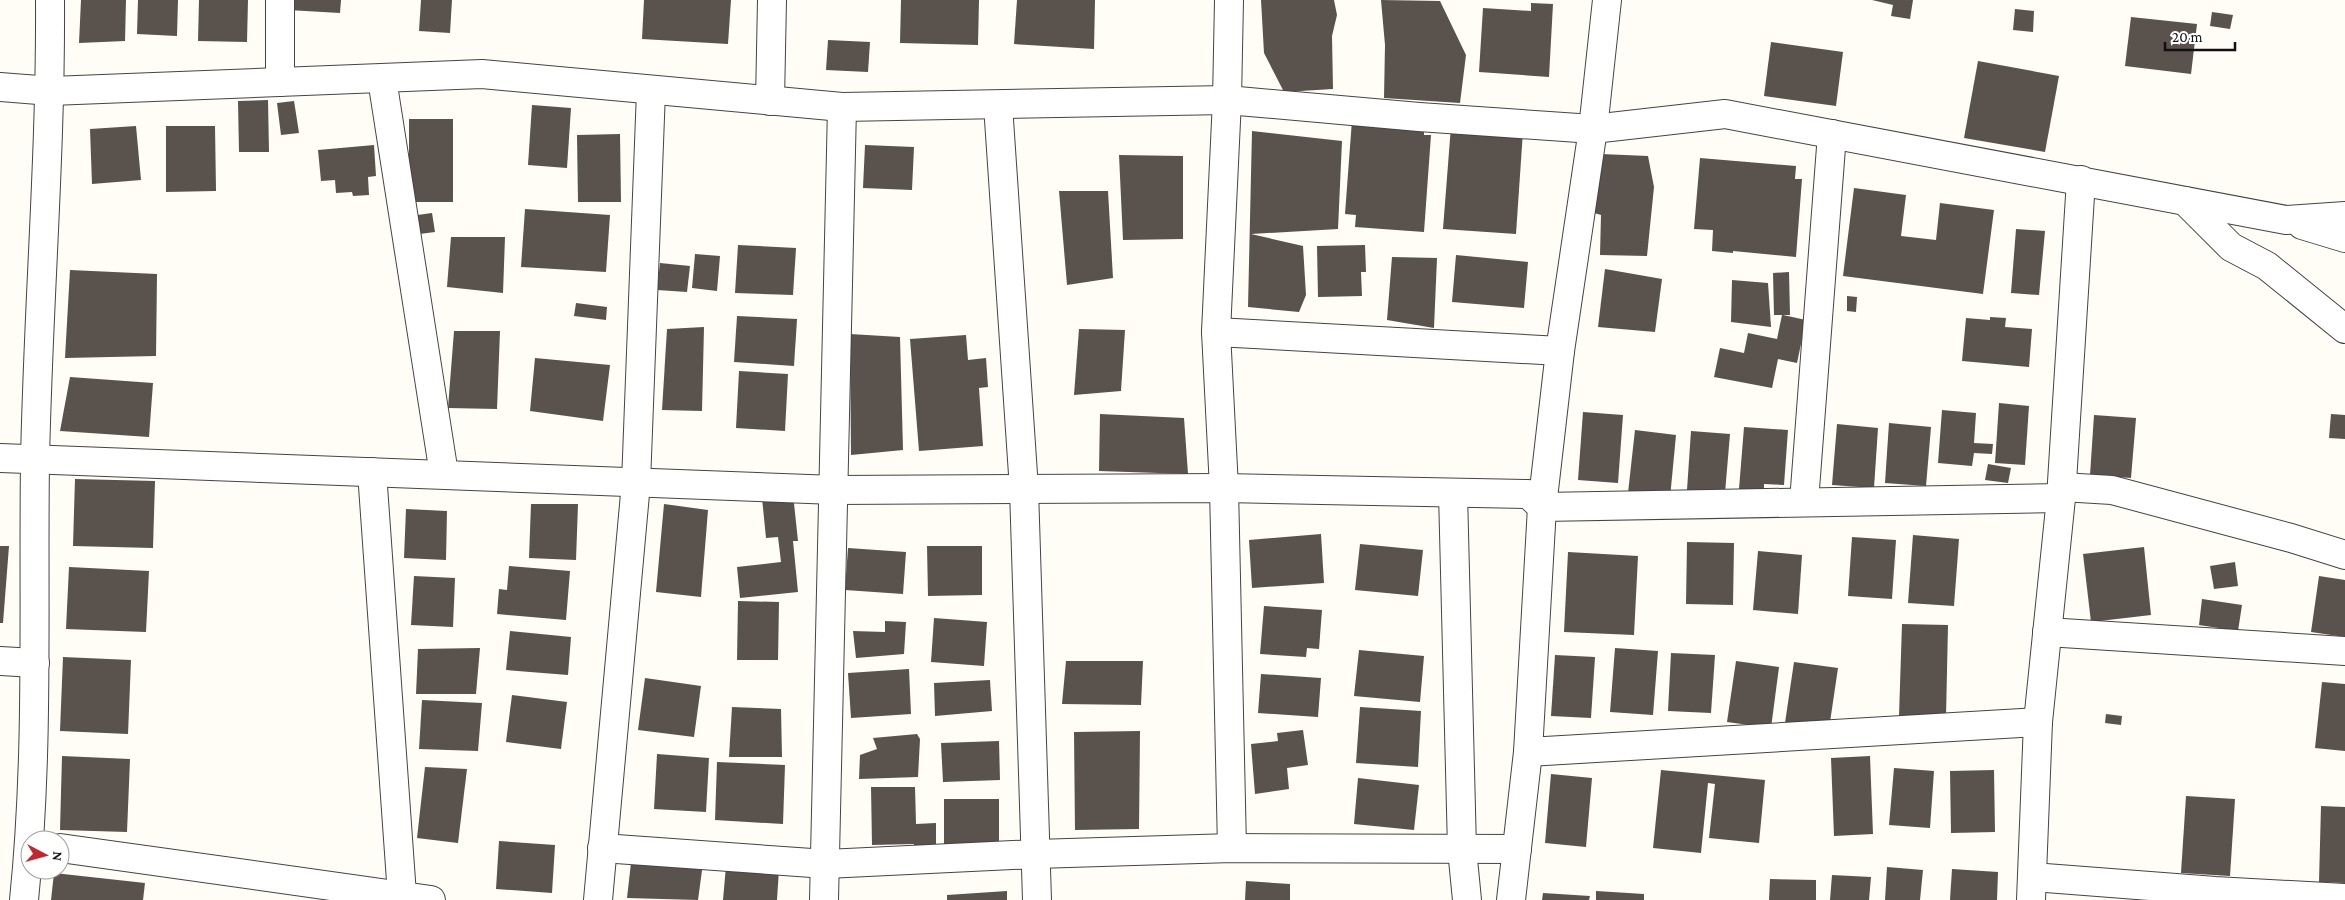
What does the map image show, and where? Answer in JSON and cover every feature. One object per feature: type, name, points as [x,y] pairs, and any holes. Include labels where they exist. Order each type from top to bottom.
[{"type":"street","points":[[30,830],[35,663],[35,460],[51,91],[50,0]]},
{"type":"street","points":[[280,0],[280,82]]},
{"type":"street","points":[[770,101],[772,0]]},
{"type":"street","points":[[1229,0],[1227,100],[1216,332],[1224,488],[1232,848]]},
{"type":"street","points":[[1511,900],[1528,752],[1542,507],[1560,351],[1593,129],[1608,0]]},
{"type":"street","points":[[0,88],[51,91],[482,74],[651,91],[842,107],[1227,100],[1418,117],[1593,129],[1725,114],[2286,220],[2345,238]]},
{"type":"street","points":[[382,78],[444,474]]},
{"type":"street","points":[[598,900],[636,483],[651,91]]},
{"type":"street","points":[[998,104],[1024,490],[1037,900]]},
{"type":"street","points":[[824,900],[835,490],[842,107]]},
{"type":"street","points":[[1804,502],[1832,134]]},
{"type":"street","points":[[2081,180],[2061,493],[2038,722],[2032,888],[2215,891],[2345,898]]},
{"type":"street","points":[[2185,200],[2231,247],[2267,266],[2345,329]]},
{"type":"street","points":[[2286,220],[2345,216]]},
{"type":"street","points":[[1216,332],[1560,351]]},
{"type":"street","points":[[0,458],[835,490],[1224,488],[1528,494],[1542,507],[1804,502],[2112,490],[2291,538],[2345,555]]},
{"type":"street","points":[[372,472],[402,895]]},
{"type":"street","points":[[1453,492],[1462,849],[1467,900]]},
{"type":"street","points":[[2047,632],[2345,651]]},
{"type":"street","points":[[0,661],[35,663]]},
{"type":"street","points":[[1528,752],[2038,722]]},
{"type":"street","points":[[602,848],[826,864],[1036,854],[1232,848],[1517,849]]},
{"type":"street","points":[[70,850],[285,890],[402,895],[431,900]]},
{"type":"street","points":[[24,900],[26,880]]},
{"type":"building","points":[[81,0],[126,0],[125,41],[79,43]]},
{"type":"building","points":[[138,0],[178,0],[177,36],[137,34]]},
{"type":"building","points":[[199,0],[248,0],[247,42],[198,41]]},
{"type":"building","points":[[289,0],[341,0],[340,13],[288,10]]},
{"type":"building","points":[[421,0],[452,0],[450,33],[419,31]]},
{"type":"building","points":[[644,0],[731,0],[728,44],[642,39]]},
{"type":"building","points":[[901,0],[979,0],[978,45],[900,43]]},
{"type":"building","points":[[1017,0],[1095,0],[1094,49],[1014,44]]},
{"type":"building","points":[[1261,0],[1334,0],[1337,15],[1332,36],[1333,89],[1284,92],[1264,53]]},
{"type":"building","points":[[1381,0],[1440,1],[1466,55],[1460,103],[1384,98],[1385,45]]},
{"type":"building","points":[[1872,0],[1913,0],[1910,19],[1891,16],[1893,5]]},
{"type":"building","points":[[1531,3],[1553,4],[1549,77],[1479,72],[1483,8],[1531,11]]},
{"type":"building","points":[[2015,9],[2034,11],[2033,32],[2013,30]]},
{"type":"building","points":[[2212,12],[2233,15],[2230,29],[2210,26]]},
{"type":"building","points":[[2131,17],[2197,24],[2191,74],[2125,66]]},
{"type":"building","points":[[828,40],[870,42],[868,72],[826,70]]},
{"type":"building","points":[[1771,42],[1843,52],[1836,106],[1764,96]]},
{"type":"building","points":[[1978,61],[2059,76],[2045,152],[1964,138]]},
{"type":"building","points":[[268,100],[269,152],[239,152],[238,101]]},
{"type":"building","points":[[294,101],[299,133],[281,135],[277,103]]},
{"type":"building","points":[[532,105],[571,108],[567,168],[528,165]]},
{"type":"building","points":[[409,119],[453,119],[453,202],[409,202]]},
{"type":"building","points":[[1352,120],[1424,125],[1424,135],[1431,135],[1424,232],[1355,227],[1356,215],[1345,214]]},
{"type":"building","points":[[136,126],[141,180],[92,184],[90,129]]},
{"type":"building","points":[[166,126],[215,126],[216,191],[166,192]]},
{"type":"building","points":[[1451,126],[1523,131],[1516,234],[1443,229]]},
{"type":"building","points":[[1252,131],[1342,141],[1338,229],[1251,234],[1303,246],[1306,295],[1299,312],[1248,307]]},
{"type":"building","points":[[620,134],[621,202],[578,202],[577,135]]},
{"type":"building","points":[[374,145],[376,176],[368,177],[369,195],[353,196],[352,192],[336,193],[335,180],[321,181],[318,150]]},
{"type":"building","points":[[865,145],[914,147],[912,190],[863,188]]},
{"type":"building","points":[[1601,154],[1648,156],[1654,187],[1647,256],[1600,255],[1601,215],[1594,213]]},
{"type":"building","points":[[1119,155],[1183,156],[1183,239],[1123,240]]},
{"type":"building","points":[[1700,158],[1796,166],[1795,179],[1802,179],[1796,257],[1712,251],[1713,230],[1694,229]]},
{"type":"building","points":[[1854,188],[1906,195],[1901,236],[1936,240],[1940,203],[1994,210],[1983,294],[1843,276]]},
{"type":"building","points":[[1059,191],[1108,191],[1113,278],[1067,285]]},
{"type":"building","points":[[525,209],[610,215],[606,272],[521,267]]},
{"type":"building","points":[[432,213],[435,232],[412,235],[410,216]]},
{"type":"building","points":[[2016,229],[2045,231],[2039,295],[2011,293]]},
{"type":"building","points":[[451,237],[505,237],[503,293],[447,287]]},
{"type":"building","points":[[738,245],[796,248],[793,295],[735,293]]},
{"type":"building","points":[[1365,245],[1366,272],[1361,272],[1362,296],[1318,297],[1317,246]]},
{"type":"building","points":[[695,254],[720,256],[717,291],[692,288]]},
{"type":"building","points":[[1456,255],[1528,262],[1524,308],[1452,302]]},
{"type":"building","points":[[1392,257],[1437,258],[1434,328],[1387,320]]},
{"type":"building","points":[[660,263],[690,266],[687,292],[657,290]]},
{"type":"building","points":[[1605,269],[1662,279],[1655,332],[1598,327]]},
{"type":"building","points":[[70,270],[157,274],[156,356],[65,358]]},
{"type":"building","points":[[1789,272],[1790,315],[1783,315],[1806,320],[1797,363],[1778,359],[1772,388],[1714,377],[1720,348],[1744,353],[1748,333],[1777,339],[1782,315],[1774,315],[1773,273]]},
{"type":"building","points":[[1732,280],[1768,283],[1771,327],[1731,322]]},
{"type":"building","points":[[1847,296],[1857,297],[1856,312],[1847,311]]},
{"type":"building","points":[[576,303],[607,307],[606,320],[574,316]]},
{"type":"building","points":[[737,316],[797,319],[794,366],[734,362]]},
{"type":"building","points":[[1990,317],[2006,318],[2005,327],[2032,329],[2029,367],[1962,361],[1966,318],[1990,320]]},
{"type":"building","points":[[704,327],[702,411],[662,410],[667,329]]},
{"type":"building","points":[[1079,329],[1125,330],[1121,391],[1074,395]]},
{"type":"building","points":[[454,331],[500,331],[497,409],[448,408]]},
{"type":"building","points":[[850,334],[900,337],[903,450],[851,455]]},
{"type":"building","points":[[966,335],[968,360],[986,358],[988,387],[979,388],[983,446],[919,451],[910,339]]},
{"type":"building","points":[[535,358],[610,365],[603,421],[530,411]]},
{"type":"building","points":[[739,371],[788,374],[785,431],[736,428]]},
{"type":"building","points":[[70,377],[153,383],[149,437],[60,431]]},
{"type":"building","points":[[1999,403],[2029,406],[2025,465],[1995,463]]},
{"type":"building","points":[[1942,410],[1976,413],[1974,443],[1993,444],[1992,454],[1974,453],[1972,466],[1938,463]]},
{"type":"building","points":[[1583,412],[1623,415],[1618,483],[1578,480]]},
{"type":"building","points":[[1100,414],[1184,418],[1188,474],[1099,471]]},
{"type":"building","points":[[2331,414],[2345,415],[2345,439],[2329,438]]},
{"type":"building","points":[[2094,415],[2136,418],[2131,478],[2090,475]]},
{"type":"building","points":[[1889,423],[1931,427],[1926,486],[1885,483]]},
{"type":"building","points":[[1837,424],[1878,428],[1874,488],[1832,485]]},
{"type":"building","points":[[1744,427],[1788,430],[1784,485],[1764,484],[1764,491],[1739,489]]},
{"type":"building","points":[[1635,430],[1676,435],[1670,498],[1628,493]]},
{"type":"building","points":[[1691,431],[1730,434],[1725,493],[1687,490]]},
{"type":"building","points":[[1988,464],[2011,468],[2008,483],[1985,480]]},
{"type":"building","points":[[75,479],[155,481],[153,548],[73,546]]},
{"type":"building","points":[[793,494],[798,541],[793,541],[798,592],[740,598],[737,567],[781,562],[778,537],[766,538],[762,498]]},
{"type":"building","points":[[531,504],[578,504],[576,560],[529,558]]},
{"type":"building","points":[[664,504],[708,510],[701,597],[656,592]]},
{"type":"building","points":[[406,509],[447,511],[446,560],[404,558]]},
{"type":"building","points":[[1321,534],[1324,583],[1252,588],[1249,540]]},
{"type":"building","points":[[1913,535],[1959,539],[1954,606],[1908,603]]},
{"type":"building","points":[[1852,537],[1896,540],[1892,599],[1848,596]]},
{"type":"building","points":[[1687,542],[1734,543],[1733,605],[1686,604]]},
{"type":"building","points":[[1360,544],[1423,550],[1418,596],[1355,590]]},
{"type":"building","points":[[0,546],[9,546],[3,623],[0,623]]},
{"type":"building","points":[[927,546],[982,546],[982,595],[928,596]]},
{"type":"building","points":[[2144,547],[2151,615],[2091,622],[2083,554]]},
{"type":"building","points":[[848,548],[906,552],[903,594],[845,590]]},
{"type":"building","points":[[1758,551],[1802,555],[1798,614],[1753,610]]},
{"type":"building","points":[[1568,552],[1638,556],[1634,635],[1564,632]]},
{"type":"building","points":[[2235,562],[2238,586],[2214,589],[2210,566]]},
{"type":"building","points":[[509,566],[570,571],[566,620],[497,614],[499,589],[507,590]]},
{"type":"building","points":[[69,567],[149,571],[146,632],[66,629]]},
{"type":"building","points":[[414,576],[455,578],[453,627],[411,625]]},
{"type":"building","points":[[2319,576],[2345,580],[2345,637],[2311,632]]},
{"type":"building","points":[[2202,599],[2242,605],[2238,631],[2199,625]]},
{"type":"building","points":[[738,601],[779,602],[778,660],[737,660]]},
{"type":"building","points":[[1264,606],[1322,610],[1319,649],[1307,648],[1306,657],[1260,654]]},
{"type":"building","points":[[934,618],[987,622],[984,666],[931,662]]},
{"type":"building","points":[[885,621],[906,622],[904,654],[856,658],[853,631],[885,632]]},
{"type":"building","points":[[1902,624],[1948,625],[1946,717],[1899,716]]},
{"type":"building","points":[[510,631],[571,637],[568,675],[506,670]]},
{"type":"building","points":[[480,648],[476,694],[416,694],[418,649]]},
{"type":"building","points":[[1615,648],[1658,651],[1653,715],[1610,712]]},
{"type":"building","points":[[1359,650],[1424,656],[1420,702],[1354,696]]},
{"type":"building","points":[[1671,653],[1715,655],[1711,713],[1668,711]]},
{"type":"building","points":[[1555,655],[1595,657],[1591,718],[1551,716]]},
{"type":"building","points":[[63,657],[131,660],[128,734],[60,731]]},
{"type":"building","points":[[1066,661],[1143,661],[1141,705],[1062,704]]},
{"type":"building","points":[[1736,661],[1779,667],[1771,728],[1727,722]]},
{"type":"building","points":[[1794,662],[1838,668],[1829,729],[1785,723]]},
{"type":"building","points":[[909,669],[911,714],[851,718],[848,673]]},
{"type":"building","points":[[1261,674],[1321,678],[1318,717],[1258,713]]},
{"type":"building","points":[[645,678],[701,686],[694,737],[638,730]]},
{"type":"building","points":[[990,680],[992,711],[935,716],[934,683]]},
{"type":"building","points":[[2322,682],[2345,684],[2345,751],[2315,748]]},
{"type":"building","points":[[512,695],[567,702],[561,749],[506,742]]},
{"type":"building","points":[[422,700],[482,703],[478,751],[419,749]]},
{"type":"building","points":[[732,707],[781,709],[782,757],[729,757]]},
{"type":"building","points":[[1360,707],[1421,711],[1418,767],[1356,763]]},
{"type":"building","points":[[2106,714],[2122,716],[2121,725],[2105,723]]},
{"type":"building","points":[[1303,730],[1308,765],[1287,768],[1289,789],[1255,794],[1251,744],[1278,741],[1277,733]]},
{"type":"building","points":[[1140,731],[1139,829],[1075,830],[1074,732]]},
{"type":"building","points":[[917,734],[920,739],[918,777],[859,779],[860,755],[877,749],[873,738]]},
{"type":"building","points":[[999,741],[1000,780],[943,782],[941,743]]},
{"type":"building","points":[[657,754],[709,758],[706,812],[654,809]]},
{"type":"building","points":[[62,756],[130,759],[127,832],[60,830]]},
{"type":"building","points":[[1870,756],[1873,834],[1834,836],[1831,758]]},
{"type":"building","points":[[717,762],[785,765],[783,824],[715,820]]},
{"type":"building","points":[[425,767],[467,769],[458,843],[417,838]]},
{"type":"building","points":[[1894,768],[1934,771],[1930,828],[1889,825]]},
{"type":"building","points":[[1661,770],[1765,780],[1759,843],[1709,838],[1715,784],[1708,783],[1701,853],[1653,848]]},
{"type":"building","points":[[1994,770],[1995,832],[1951,833],[1950,771]]},
{"type":"building","points":[[1551,774],[1592,778],[1586,847],[1545,843]]},
{"type":"building","points":[[1358,778],[1419,785],[1414,830],[1354,824]]},
{"type":"building","points":[[871,787],[915,787],[916,824],[936,823],[936,855],[914,856],[914,844],[872,845]]},
{"type":"building","points":[[2186,796],[2235,799],[2230,876],[2181,873]]},
{"type":"building","points":[[944,799],[999,799],[999,848],[944,848]]},
{"type":"building","points":[[2321,806],[2345,807],[2345,883],[2319,882]]},
{"type":"building","points":[[499,841],[555,845],[552,893],[496,889]]},
{"type":"building","points":[[632,854],[703,863],[698,900],[627,898]]},
{"type":"building","points":[[726,866],[779,869],[777,900],[723,900]]},
{"type":"building","points":[[1887,867],[1923,870],[1920,900],[1885,900]]},
{"type":"building","points":[[1952,869],[1998,872],[1997,900],[1950,900]]},
{"type":"building","points":[[70,875],[145,883],[143,900],[51,900],[53,880],[70,880]]},
{"type":"building","points":[[1832,875],[1871,877],[1869,900],[1830,900]]},
{"type":"building","points":[[1770,879],[1816,880],[1816,900],[1769,900]]},
{"type":"building","points":[[1246,881],[1290,884],[1290,900],[1245,900]]},
{"type":"building","points":[[1007,891],[1007,900],[947,900],[947,895]]},
{"type":"building","points":[[1596,891],[1644,894],[1644,900],[1596,900]]},
{"type":"building","points":[[1543,893],[1590,896],[1589,900],[1542,900]]}]
